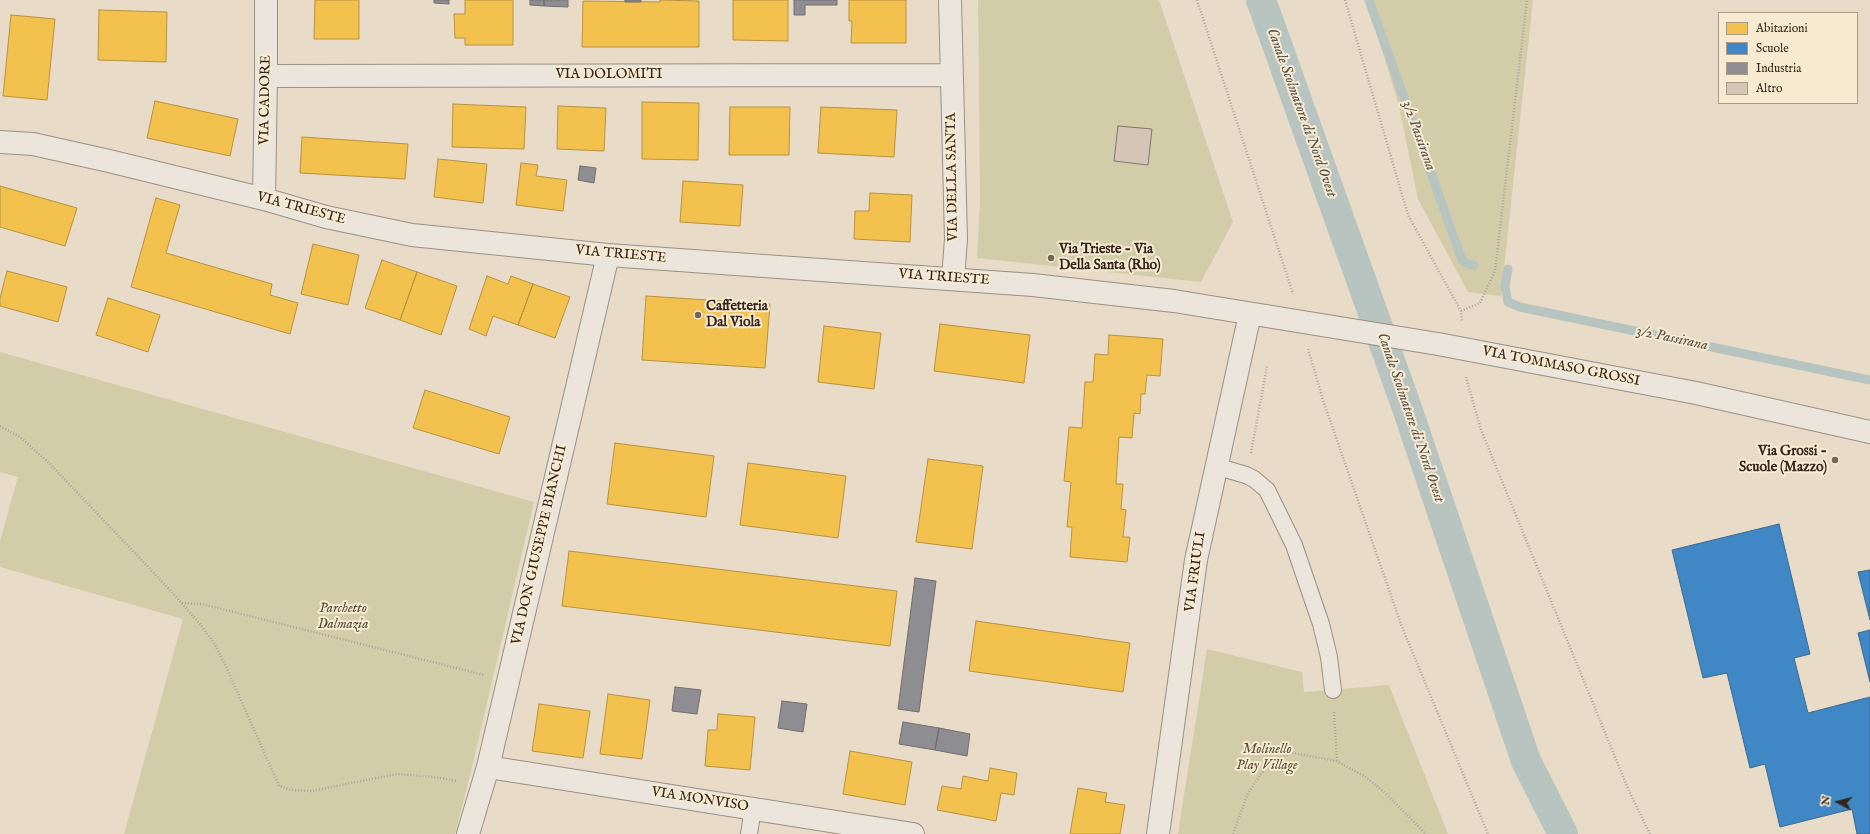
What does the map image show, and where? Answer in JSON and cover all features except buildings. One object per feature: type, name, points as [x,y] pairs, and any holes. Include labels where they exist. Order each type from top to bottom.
[{"type":"street","name":"VIA CADORE","points":[[264,199],[266,0]]},
{"type":"street","name":"VIA DELLA SANTA","points":[[950,0],[956,239],[953,279]]},
{"type":"street","name":"VIA DOLOMITI","points":[[266,76],[951,75]]},
{"type":"street","name":"VIA TRIESTE","points":[[0,142],[33,144],[109,161],[264,199],[326,217],[412,235],[608,255],[953,279],[1098,292],[1174,301],[1250,314]]},
{"type":"street","name":"VIA DON GIUSEPPE BIANCHI","points":[[468,834],[507,681],[608,255]]},
{"type":"street","name":"VIA TOMMASO GROSSI","points":[[1250,314],[1438,344],[1696,392],[1870,432]]},
{"type":"street","name":"VIA FRIULI","points":[[1158,834],[1196,560],[1215,466],[1250,314]]},
{"type":"street","name":"VIA MONVISO","points":[[484,776],[753,808],[913,834]]},
{"type":"lane","points":[[1215,466],[1246,475],[1254,479],[1267,490],[1297,552],[1321,624],[1329,657],[1333,690]]},
{"type":"lane","points":[[749,834],[753,808]]},
{"type":"path","points":[[1196,0],[1294,296],[1307,322],[1323,400],[1402,628],[1488,834]]},
{"type":"path","points":[[1345,0],[1408,215],[1462,311],[1463,349],[1466,377],[1480,430],[1626,784],[1650,834]]},
{"type":"path","points":[[1462,311],[1480,303],[1495,271],[1527,0]]},
{"type":"path","points":[[0,426],[20,437],[49,463],[182,603],[214,643],[279,786],[291,790],[310,792],[398,774],[434,777],[484,776]]},
{"type":"path","points":[[182,603],[202,604],[507,681]]},
{"type":"path","points":[[1333,690],[1336,761]]},
{"type":"path","points":[[1233,834],[1248,794],[1266,767],[1278,758],[1293,753],[1336,761],[1364,776],[1383,791],[1426,834]]},
{"type":"green space","points":[[978,0],[1159,0],[1233,222],[1201,282],[977,258],[980,200]]},
{"type":"green space","points":[[1367,0],[1533,0],[1501,296],[1468,292],[1418,199],[1399,106]]},
{"type":"green space","name":"Parchetto Dalmazia","points":[[0,352],[534,502],[455,834],[124,834],[183,619],[0,567],[0,541],[18,477],[0,472]]},
{"type":"green space","name":"Molinello Play Village","points":[[1207,649],[1302,672],[1304,692],[1389,685],[1448,834],[1178,834]]},
{"type":"waterway","name":"Canale Scolmatore di Nord Ovest","points":[[1261,0],[1408,411],[1526,761],[1563,834]]},
{"type":"waterway","name":"3/2 Passirana","points":[[1369,0],[1462,260],[1468,264],[1474,265]]},
{"type":"waterway","name":"3/2 Passirana","points":[[1508,269],[1505,287],[1508,302],[1520,307],[1870,380]]},
{"type":"place","name":"Via Trieste - Via Della Santa (Rho)","points":[[1051,258]]},
{"type":"place","name":"Caffetteria Dal Viola","points":[[698,315]]},
{"type":"place","name":"Via Grossi - Scuole (Mazzo)","points":[[1835,460]]}]
